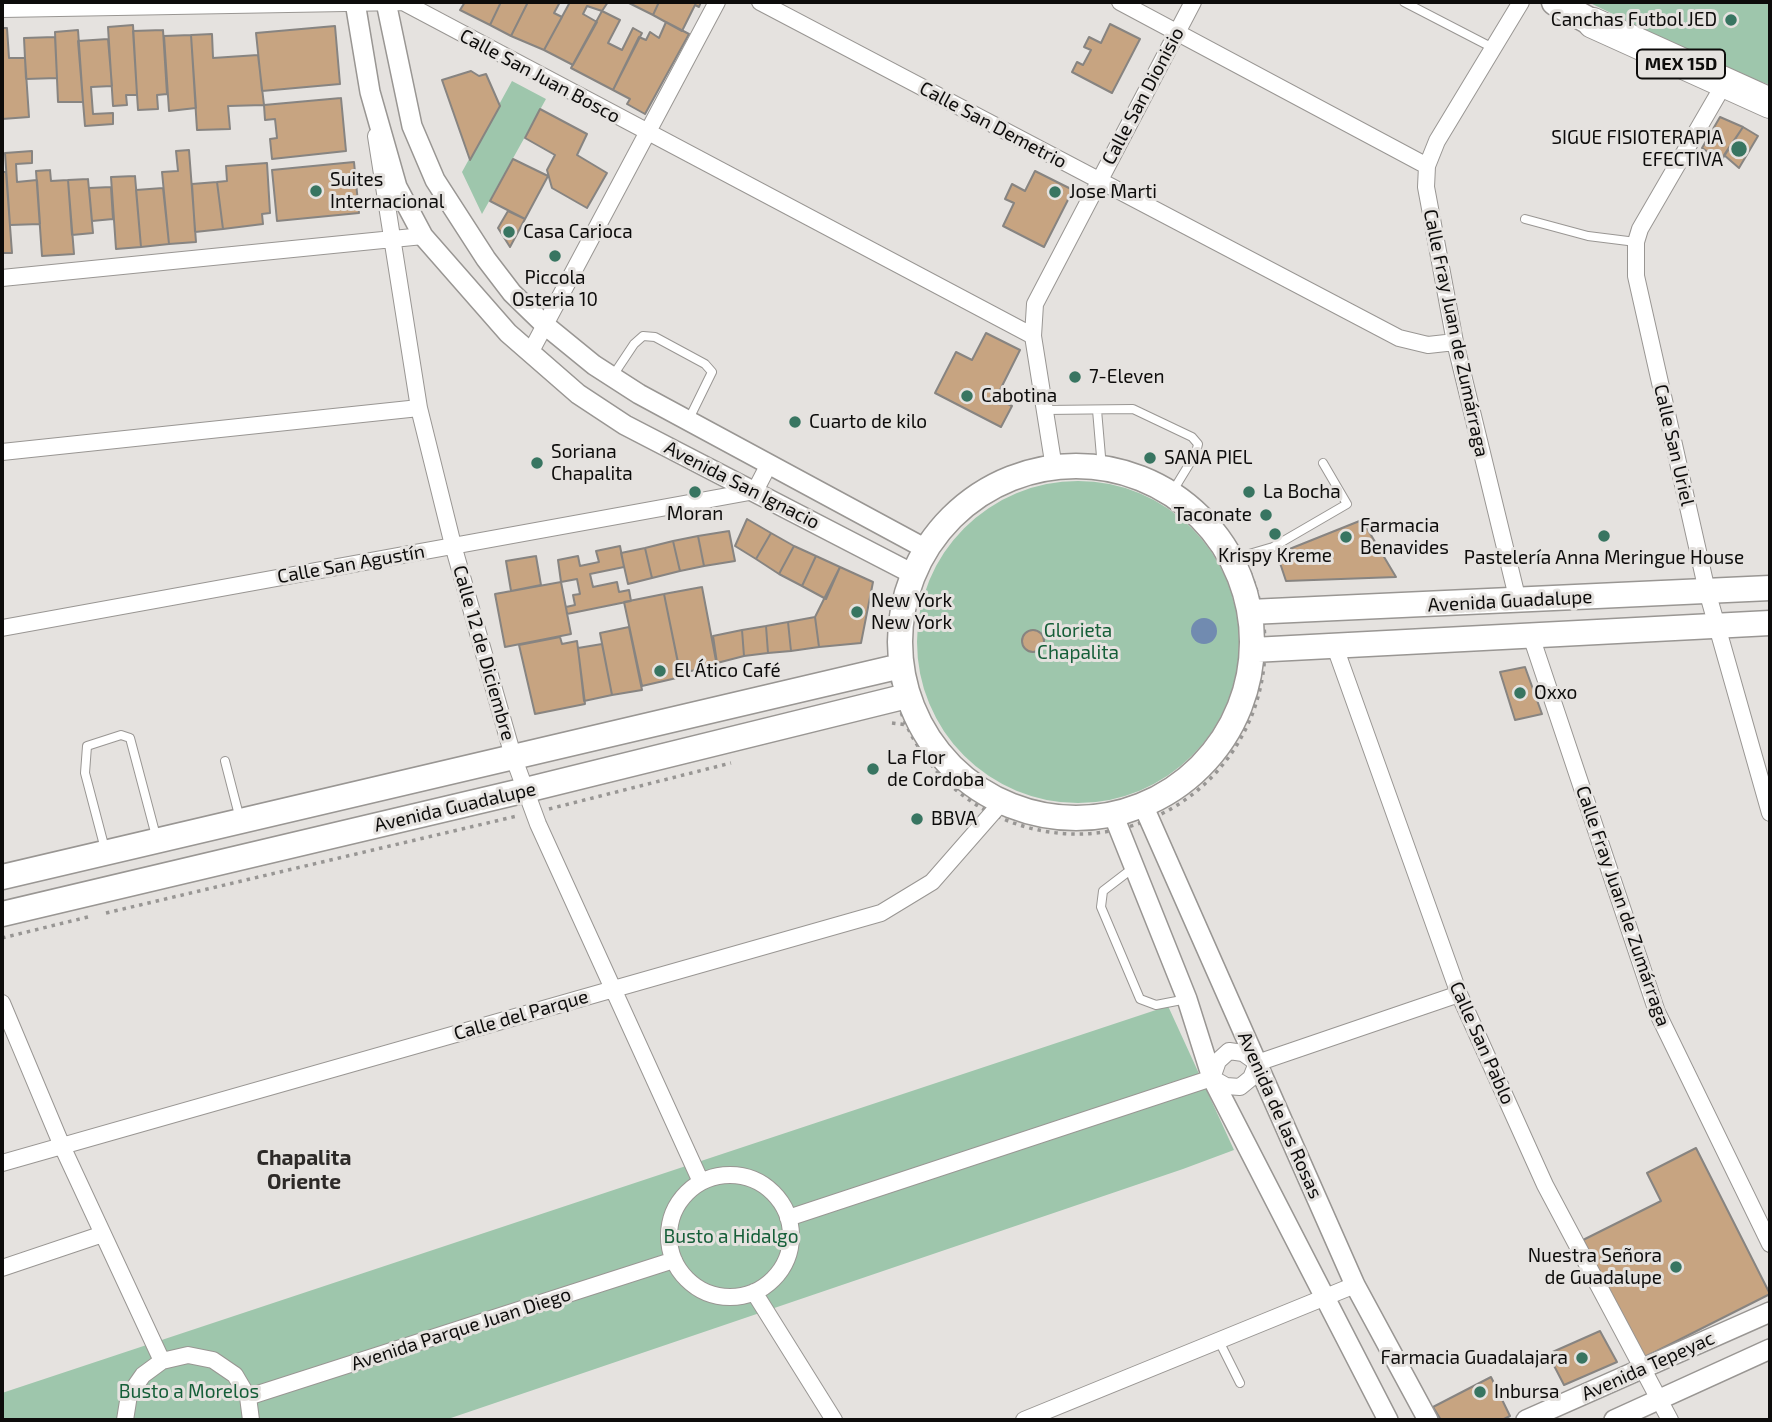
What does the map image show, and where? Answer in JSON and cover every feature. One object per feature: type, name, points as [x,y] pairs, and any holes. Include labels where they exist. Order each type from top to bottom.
[{"type":"highway","name":"MEX 15D","points":[[1555,2],[1593,23],[1770,103]]},
{"type":"main road","points":[[1054,467],[1102,468],[1126,473],[1171,494],[1195,512],[1216,534],[1232,559],[1250,612],[1253,650],[1248,683],[1237,715],[1221,743],[1199,768],[1173,789],[1143,805],[1113,814],[1056,817],[1002,802],[970,783],[943,758],[903,697],[896,667],[902,614],[913,574],[926,549],[941,528],[981,494],[1016,477],[1054,467]]},
{"type":"main road","name":"Avenida Guadalupe","points":[[1250,612],[1770,588]]},
{"type":"main road","name":"Avenida Guadalupe","points":[[1253,650],[1770,623]]},
{"type":"main road","name":"Avenida Guadalupe","points":[[2,877],[896,667]]},
{"type":"main road","name":"Avenida Guadalupe","points":[[2,914],[526,790],[903,697]]},
{"type":"street","name":"Avenida San Ignacio","points":[[386,2],[412,126],[435,180],[486,259],[512,293],[545,325],[612,377],[768,466],[926,549]]},
{"type":"street","name":"Calle San Juan Bosco","points":[[2,9],[402,2],[1033,336]]},
{"type":"street","points":[[530,353],[718,2]]},
{"type":"street","name":"Calle San Demetrio","points":[[760,2],[1399,338],[1428,345],[1455,342]]},
{"type":"street","points":[[1120,2],[1427,166]]},
{"type":"street","name":"Calle San Dionisio","points":[[1054,467],[1033,336],[1035,304],[1192,2]]},
{"type":"street","name":"Calle Fray Juan de Zumárraga","points":[[1518,601],[1455,342],[1428,209],[1427,166],[1437,141],[1521,2]]},
{"type":"street","name":"Avenida San Ignacio","points":[[355,3],[370,92],[397,187],[423,236],[476,299],[530,353],[579,394],[625,425],[913,574]]},
{"type":"street","points":[[1593,23],[1770,118]]},
{"type":"street","name":"Calle San Uriel","points":[[1720,91],[1640,229],[1636,242],[1636,276],[1707,592],[1770,813]]},
{"type":"street","name":"Calle 12 de Diciembre","points":[[370,92],[390,239],[419,408],[453,545],[513,756],[538,824],[701,1182]]},
{"type":"street","points":[[2,278],[423,236]]},
{"type":"street","points":[[2,452],[419,408]]},
{"type":"street","points":[[755,491],[768,466]]},
{"type":"street","name":"Calle San Agustín","points":[[2,628],[755,491]]},
{"type":"street","name":"Calle Fray Juan de Zumárraga","points":[[1531,636],[1657,1012],[1770,1244]]},
{"type":"street","name":"Calle San Pablo","points":[[1335,647],[1459,994],[1545,1185],[1640,1369],[1670,1420]]},
{"type":"street","name":"Calle del Parque","points":[[2,1163],[881,913],[932,882],[1002,802]]},
{"type":"street","name":"Avenida de las Rosas","points":[[1143,805],[1354,1285],[1428,1420]]},
{"type":"street","name":"Avenida de las Rosas","points":[[1113,814],[1187,999],[1212,1077],[1388,1420]]},
{"type":"street","points":[[1212,1077],[1226,1086],[1240,1087],[1251,1078],[1257,1063],[1459,994]]},
{"type":"street","points":[[2,1003],[62,1146],[162,1361]]},
{"type":"street","points":[[1212,1077],[1218,1061],[1229,1051],[1243,1053],[1257,1063]]},
{"type":"street","points":[[788,1218],[1212,1077]]},
{"type":"street","points":[[727,1175],[753,1179],[775,1195],[788,1218],[791,1243],[788,1255],[775,1277],[754,1292],[727,1296],[714,1294],[690,1282],[674,1260],[668,1235],[670,1222],[681,1199],[701,1182],[727,1175]]},
{"type":"street","points":[[2,1268],[103,1234]]},
{"type":"street","name":"Avenida Parque Juan Diego","points":[[248,1397],[674,1260]]},
{"type":"street","points":[[1024,1420],[1354,1285]]},
{"type":"street","points":[[754,1292],[834,1420]]},
{"type":"street","name":"Avenida Tepeyac","points":[[1526,1420],[1770,1312]]},
{"type":"street","name":"Avenida Tepeyac","points":[[1614,1420],[1770,1349]]},
{"type":"street","points":[[125,1420],[126,1407],[135,1384],[162,1361],[188,1355],[214,1360],[235,1375],[248,1397],[251,1420]]},
{"type":"lane","points":[[1404,2],[1493,48]]},
{"type":"lane","points":[[1525,219],[1588,236],[1636,242]]},
{"type":"lane","points":[[612,377],[634,344],[643,336],[655,337],[705,364],[712,372],[688,422]]},
{"type":"lane","points":[[1045,410],[1133,409],[1192,437],[1198,444],[1196,453],[1171,494]]},
{"type":"lane","points":[[1097,410],[1102,468]]},
{"type":"lane","points":[[1232,559],[1273,547],[1347,504],[1323,463]]},
{"type":"lane","points":[[106,852],[85,773],[87,746],[121,735],[130,738],[157,840]]},
{"type":"lane","points":[[225,761],[240,820]]},
{"type":"lane","points":[[1136,866],[1103,891],[1101,907],[1140,999],[1156,1005],[1187,999]]},
{"type":"lane","points":[[1219,1341],[1240,1383]]},
{"type":"path","points":[[1070,457],[1109,458],[1187,487],[1239,543],[1259,595],[1265,659],[1252,712],[1233,750],[1208,781],[1136,826],[1112,833],[1036,833],[1001,823],[949,786],[922,759],[903,697],[891,624],[901,579],[925,534],[941,514],[984,483],[1031,463],[1070,457]]},
{"type":"green space","points":[[1588,2],[1770,2],[1770,85],[1731,71]]},
{"type":"green space","points":[[512,81],[546,99],[482,214],[462,172]]},
{"type":"green space","name":"Glorieta Chapalita","points":[[1078,481],[1109,484],[1140,493],[1168,508],[1192,528],[1212,552],[1227,580],[1236,611],[1239,642],[1236,673],[1227,704],[1212,732],[1192,756],[1168,776],[1140,791],[1109,800],[1078,803],[1047,800],[1016,791],[988,776],[964,756],[944,732],[929,704],[920,673],[917,642],[920,611],[929,580],[944,552],[964,528],[988,508],[1016,493],[1047,484]]},
{"type":"green space","points":[[1168,1006],[1234,1150],[1183,1169],[445,1420],[2,1420],[2,1393]]},
{"type":"water","points":[[1204,618],[1213,622],[1217,631],[1213,640],[1204,644],[1195,640],[1191,631],[1195,622]]},
{"type":"building","points":[[465,2],[501,2],[490,25],[460,10]]},
{"type":"building","points":[[501,2],[528,2],[511,36],[490,25]]},
{"type":"building","points":[[528,2],[560,2],[554,13],[562,17],[544,50],[511,36]]},
{"type":"building","points":[[570,2],[608,2],[602,11],[587,6],[583,14],[597,22],[573,65],[544,50]]},
{"type":"building","points":[[627,2],[659,2],[653,15]]},
{"type":"building","points":[[659,2],[701,2],[699,7],[695,5],[682,31],[653,15]]},
{"type":"building","points":[[602,11],[620,20],[608,43],[622,50],[633,28],[642,33],[613,90],[571,68]]},
{"type":"building","points":[[666,22],[689,34],[645,114],[627,104],[630,99],[613,90],[639,37],[646,40],[650,32],[659,38]]},
{"type":"building","points":[[1110,24],[1140,39],[1112,93],[1072,72],[1077,62],[1083,65],[1091,50],[1084,47],[1089,37],[1101,43]]},
{"type":"building","points":[[133,25],[137,95],[126,95],[127,105],[113,106],[108,27]]},
{"type":"building","points":[[335,26],[340,84],[262,91],[256,33]]},
{"type":"building","points":[[2,28],[7,28],[9,58],[25,58],[29,117],[2,119]]},
{"type":"building","points":[[78,30],[83,102],[58,102],[55,32]]},
{"type":"building","points":[[163,30],[167,94],[157,95],[158,109],[138,110],[133,31]]},
{"type":"building","points":[[212,34],[213,58],[258,55],[264,105],[228,106],[230,129],[197,130],[191,35]]},
{"type":"building","points":[[191,35],[196,108],[169,111],[164,36]]},
{"type":"building","points":[[55,37],[57,78],[26,79],[24,38]]},
{"type":"building","points":[[108,39],[112,86],[91,87],[93,114],[113,113],[113,124],[85,126],[78,41]]},
{"type":"building","points":[[471,71],[479,76],[486,74],[500,106],[470,160],[442,80]]},
{"type":"building","points":[[341,98],[346,151],[272,159],[270,139],[277,138],[275,119],[265,120],[264,105]]},
{"type":"building","points":[[540,109],[587,134],[577,155],[607,173],[587,208],[552,188],[547,170],[555,155],[525,138]]},
{"type":"building","points":[[1720,117],[1743,127],[1721,161],[1702,148]]},
{"type":"building","name":"SIGUE FISIOTERAPIA EFECTIVA","points":[[1743,127],[1758,136],[1739,168],[1724,155]]},
{"type":"building","points":[[189,150],[196,242],[169,244],[162,172],[178,171],[176,151]]},
{"type":"building","points":[[32,151],[32,163],[16,164],[17,182],[37,180],[40,224],[10,225],[5,153]]},
{"type":"building","points":[[513,159],[548,176],[525,219],[490,201]]},
{"type":"building","name":"Suites Internacional","points":[[354,162],[359,213],[277,221],[272,170]]},
{"type":"building","points":[[267,163],[270,213],[262,214],[263,224],[223,229],[217,182],[227,181],[226,166]]},
{"type":"building","points":[[50,170],[51,181],[68,180],[74,254],[42,256],[36,171]]},
{"type":"building","points":[[1035,171],[1073,190],[1044,247],[1003,226],[1014,203],[1005,199],[1012,184],[1025,191]]},
{"type":"building","points":[[2,172],[6,172],[12,253],[2,253]]},
{"type":"building","points":[[135,176],[141,247],[116,249],[111,177]]},
{"type":"building","points":[[88,179],[93,233],[72,235],[68,180]]},
{"type":"building","points":[[217,182],[223,229],[195,232],[192,184]]},
{"type":"building","points":[[111,187],[113,219],[92,221],[89,188]]},
{"type":"building","points":[[163,188],[169,244],[141,247],[136,190]]},
{"type":"building","name":"Casa Carioca","points":[[508,211],[525,219],[510,247],[498,228]]},
{"type":"building","points":[[986,333],[1020,350],[996,398],[1012,406],[1001,427],[935,393],[956,352],[972,360]]},
{"type":"building","points":[[747,519],[771,533],[756,559],[735,546]]},
{"type":"building","name":"Farmacia Benavides","points":[[1362,520],[1396,577],[1286,581],[1277,554]]},
{"type":"building","points":[[729,531],[735,561],[704,566],[698,536]]},
{"type":"building","points":[[771,533],[794,546],[779,574],[756,559]]},
{"type":"building","points":[[698,536],[704,566],[680,571],[673,541]]},
{"type":"building","points":[[673,541],[680,571],[652,578],[645,548]]},
{"type":"building","points":[[620,546],[624,567],[590,574],[593,587],[617,582],[619,592],[629,590],[631,601],[567,614],[566,607],[575,605],[573,595],[580,594],[577,579],[561,582],[558,560],[578,556],[580,566],[599,562],[596,551]]},
{"type":"building","points":[[794,546],[816,556],[802,586],[779,574]]},
{"type":"building","points":[[645,548],[652,578],[628,584],[621,553]]},
{"type":"building","points":[[536,556],[541,585],[511,591],[506,561]]},
{"type":"building","points":[[816,556],[840,567],[826,599],[802,586]]},
{"type":"building","points":[[840,567],[873,582],[861,643],[819,647],[815,617]]},
{"type":"building","points":[[561,582],[571,634],[505,647],[495,594]]},
{"type":"building","points":[[702,587],[717,666],[680,673],[664,594]]},
{"type":"building","points":[[664,594],[681,677],[642,686],[624,602]]},
{"type":"building","points":[[815,617],[819,647],[791,651],[788,622]]},
{"type":"building","points":[[788,622],[791,651],[768,653],[766,626]]},
{"type":"building","points":[[766,626],[768,653],[744,656],[742,630]]},
{"type":"building","points":[[629,627],[642,690],[612,695],[600,633]]},
{"type":"building","points":[[742,630],[744,656],[717,663],[713,636]]},
{"type":"building","points":[[1033,630],[1041,633],[1044,641],[1041,649],[1033,652],[1025,649],[1022,641],[1025,633]]},
{"type":"building","points":[[560,637],[562,644],[577,641],[585,704],[535,714],[519,645]]},
{"type":"building","points":[[602,644],[612,695],[584,701],[578,648]]},
{"type":"building","name":"Oxxo","points":[[1525,667],[1542,714],[1515,720],[1500,672]]},
{"type":"building","name":"Nuestra Señora de Guadalupe","points":[[1696,1148],[1770,1294],[1643,1358],[1583,1240],[1661,1201],[1647,1173]]},
{"type":"building","name":"Farmacia Guadalajara","points":[[1600,1331],[1617,1362],[1564,1385],[1548,1354]]},
{"type":"building","name":"Inbursa","points":[[1491,1377],[1510,1416],[1502,1420],[1441,1420],[1433,1407]]},
{"type":"place","name":"Canchas Futbol JED","points":[[1731,20]]},
{"type":"place","name":"SIGUE FISIOTERAPIA EFECTIVA","points":[[1739,149]]},
{"type":"place","name":"Suites Internacional","points":[[316,191]]},
{"type":"place","name":"Jose Marti","points":[[1055,192]]},
{"type":"place","name":"Casa Carioca","points":[[509,232]]},
{"type":"place","name":"Piccola Osteria 10","points":[[555,256]]},
{"type":"place","name":"7-Eleven","points":[[1075,377]]},
{"type":"place","name":"Cabotina","points":[[967,396]]},
{"type":"place","name":"Cuarto de kilo","points":[[795,422]]},
{"type":"place","name":"SANA PIEL","points":[[1150,458]]},
{"type":"place","name":"Soriana Chapalita","points":[[537,463]]},
{"type":"place","name":"Moran","points":[[695,492]]},
{"type":"place","name":"La Bocha","points":[[1249,492]]},
{"type":"place","name":"Taconate","points":[[1266,515]]},
{"type":"place","name":"Krispy Kreme","points":[[1275,534]]},
{"type":"place","name":"Pastelería Anna Meringue House","points":[[1604,536]]},
{"type":"place","name":"Farmacia Benavides","points":[[1346,537]]},
{"type":"place","name":"New York New York","points":[[857,612]]},
{"type":"place","name":"El Ático Café","points":[[660,671]]},
{"type":"place","name":"Oxxo","points":[[1520,693]]},
{"type":"place","name":"La Flor de Cordoba","points":[[873,769]]},
{"type":"place","name":"BBVA","points":[[917,819]]},
{"type":"place","name":"Nuestra Señora de Guadalupe","points":[[1676,1267]]},
{"type":"place","name":"Farmacia Guadalajara","points":[[1582,1358]]},
{"type":"place","name":"Inbursa","points":[[1480,1392]]},
{"type":"district","name":"Chapalita Oriente","points":[[304,1170]]},
{"type":"park label","name":"Busto a Hidalgo","points":[[731,1237]]},
{"type":"park label","name":"Busto a Morelos","points":[[189,1392]]}]
